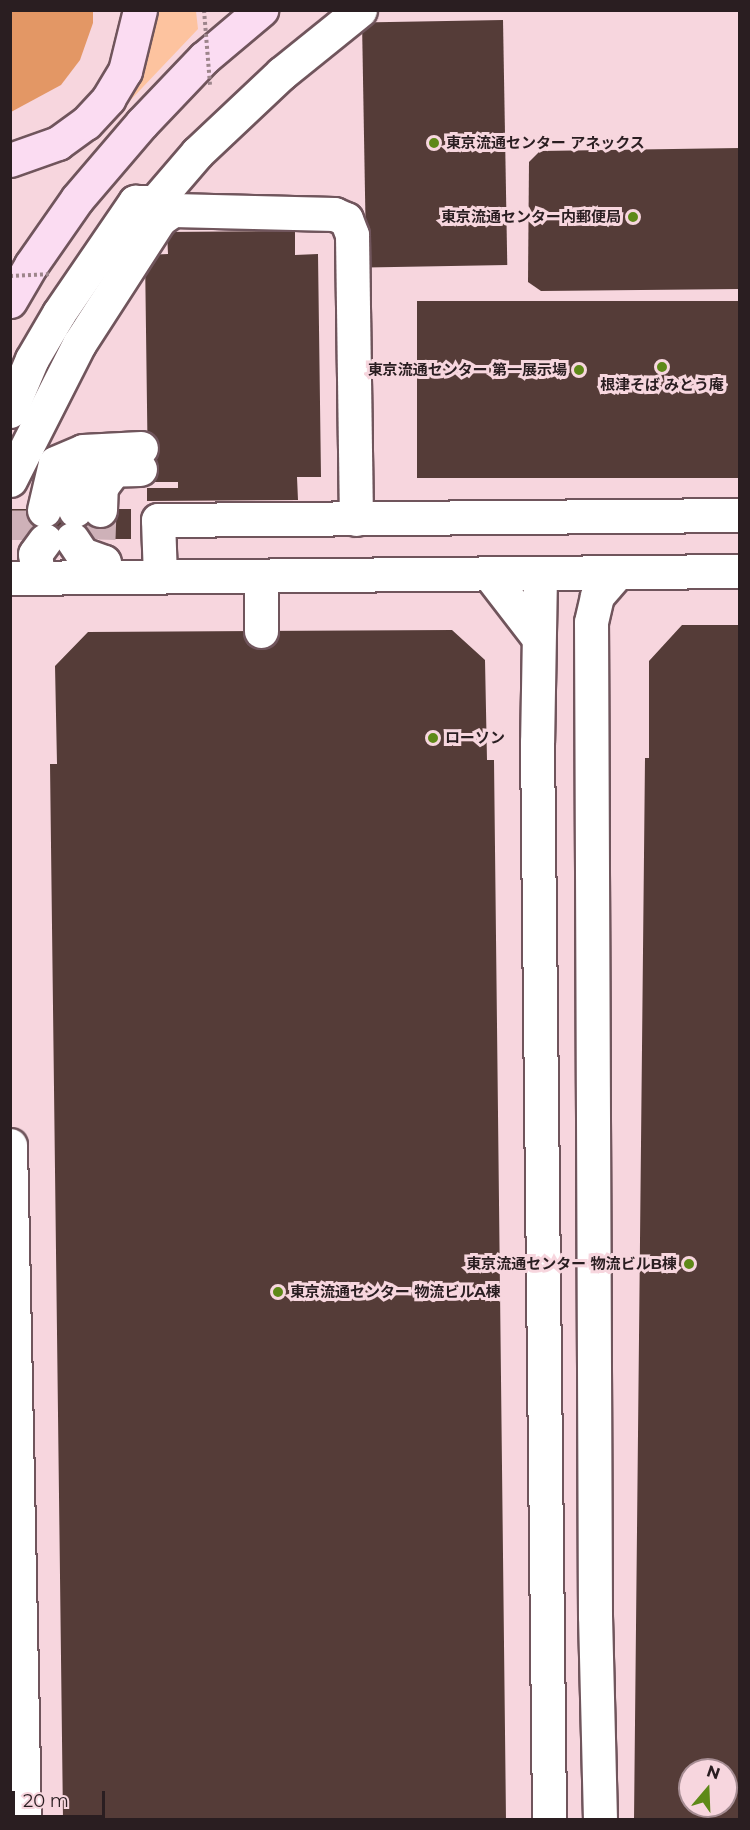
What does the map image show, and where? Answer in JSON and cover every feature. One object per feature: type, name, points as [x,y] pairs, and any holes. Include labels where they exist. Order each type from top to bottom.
[{"type":"main road","points":[[10,160],[58,142],[86,123],[108,99],[125,71],[140,10]]},
{"type":"main road","points":[[10,301],[31,265],[77,199],[142,123],[204,58],[261,10]]},
{"type":"lane","points":[[64,536],[79,344],[157,211],[197,153],[274,81],[360,10]]},
{"type":"lane","points":[[10,411],[33,359],[59,313],[135,202],[157,211],[334,214],[346,219],[352,234],[356,519]]},
{"type":"lane","points":[[64,536],[55,463],[83,451],[131,464]]},
{"type":"lane","points":[[64,536],[122,488],[131,464]]},
{"type":"lane","points":[[64,536],[75,493],[84,479],[100,470],[131,464]]},
{"type":"lane","points":[[160,576],[158,520],[740,515]]},
{"type":"lane","points":[[64,536],[160,576],[540,575],[740,571]]},
{"type":"lane","points":[[600,1820],[595,1616],[591,622],[597,596],[617,573]]},
{"type":"lane","points":[[490,575],[537,636]]},
{"type":"lane","points":[[540,575],[537,636],[549,1820]]},
{"type":"lane","points":[[261,576],[261,631]]},
{"type":"lane","points":[[10,1145],[24,1820]]},
{"type":"path","points":[[204,10],[210,85]]},
{"type":"path","points":[[10,276],[52,274]]},
{"type":"shaded area","points":[[11,10],[93,11],[93,23],[80,60],[61,85],[11,112]]},
{"type":"shaded area","points":[[151,11],[196,11],[198,29],[124,107],[150,37]]},
{"type":"building","name":"東京流通センター アネックス","points":[[503,20],[507,265],[366,267],[362,22]]},
{"type":"building","points":[[740,148],[740,289],[541,291],[528,282],[529,162],[540,151]]},
{"type":"building","points":[[295,231],[295,255],[318,254],[321,477],[297,477],[298,500],[147,501],[147,488],[178,488],[178,482],[148,482],[145,255],[168,254],[167,232]]},
{"type":"building","name":"東京流通センター 第一展示場","points":[[417,301],[740,301],[740,478],[417,478]]},
{"type":"building","points":[[11,509],[131,509],[131,539],[11,539]]},
{"type":"building","name":"東京流通センター 物流ビルB棟","points":[[682,625],[740,625],[740,1820],[634,1820],[645,758],[649,758],[649,661]]},
{"type":"building","name":"東京流通センター 物流ビルA棟","points":[[452,630],[485,660],[487,760],[494,760],[506,1820],[63,1820],[50,764],[57,764],[55,666],[88,632]]},
{"type":"tunnel","points":[[22,510],[22,540]]},
{"type":"tunnel","points":[[99,539],[100,510]]},
{"type":"place","name":"東京流通センター アネックス","points":[[434,143]]},
{"type":"place","name":"東京流通センター内郵便局","points":[[633,217]]},
{"type":"place","name":"根津そば みとう庵","points":[[662,367]]},
{"type":"place","name":"東京流通センター 第一展示場","points":[[579,370]]},
{"type":"place","name":"ローソン","points":[[433,738]]},
{"type":"place","name":"東京流通センター 物流ビルB棟","points":[[689,1264]]},
{"type":"place","name":"東京流通センター 物流ビルA棟","points":[[278,1292]]}]
